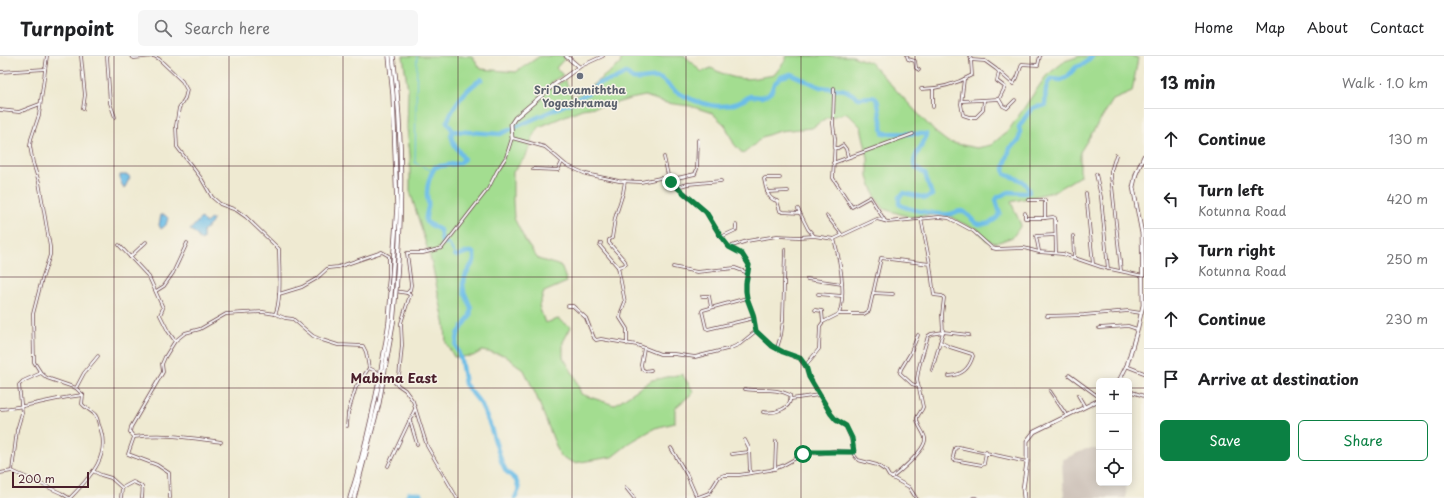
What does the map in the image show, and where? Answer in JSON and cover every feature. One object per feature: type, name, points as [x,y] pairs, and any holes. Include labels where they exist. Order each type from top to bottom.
[{"type":"highway","points":[[389,56],[393,103],[397,207],[391,322]]},
{"type":"highway","points":[[354,498],[391,322],[400,243],[402,190],[398,95],[393,56]]},
{"type":"highway","points":[[350,498],[362,464]]},
{"type":"main road","points":[[512,136],[511,124],[515,118],[554,85],[579,67],[566,56]]},
{"type":"main road","points":[[1120,378],[1126,366],[1142,315],[1144,296],[1141,221],[1133,187],[1136,174],[1144,156]]},
{"type":"main road","points":[[1024,498],[1023,489],[1027,462],[1027,441],[1029,438],[1034,432],[1086,407],[1096,400]]},
{"type":"street","points":[[47,56],[39,115],[30,139],[33,163],[39,182],[50,247],[50,255],[33,314],[34,362],[41,373],[51,379],[76,388],[83,395]]},
{"type":"street","points":[[81,56],[85,95],[83,109]]},
{"type":"street","points":[[107,56],[110,103],[115,117]]},
{"type":"street","points":[[131,56],[134,58],[154,56],[182,81],[187,90],[185,98],[179,108],[175,133],[177,147],[201,178],[212,197],[220,204],[236,210],[246,217],[279,249],[279,294],[278,310],[275,314]]},
{"type":"street","points":[[579,67],[603,56]]},
{"type":"street","points":[[907,56],[908,59],[915,61],[916,68],[919,70]]},
{"type":"street","points":[[921,89],[933,89],[972,75],[970,56]]},
{"type":"street","points":[[971,60],[986,61],[1013,84],[1022,64],[1038,65],[1040,56]]},
{"type":"street","points":[[0,72],[45,70]]},
{"type":"street","points":[[999,71],[997,81],[1005,87],[999,99]]},
{"type":"street","points":[[964,79],[961,110],[963,115],[968,117],[976,117],[983,110],[984,100]]},
{"type":"street","points":[[834,88],[833,178],[852,207],[870,197],[885,221]]},
{"type":"street","points":[[933,89],[933,107]]},
{"type":"street","points":[[962,101],[999,99]]},
{"type":"street","points":[[999,99],[1005,108],[1007,108],[1015,100]]},
{"type":"street","points":[[0,110],[19,112],[40,104]]},
{"type":"street","points":[[833,163],[913,134]]},
{"type":"street","points":[[407,293],[410,290],[411,285],[407,253],[423,253],[442,248],[488,189],[506,157],[512,136],[545,147],[572,169],[586,174],[625,181],[641,182],[656,178],[668,180],[695,174],[698,170],[698,140]]},
{"type":"street","points":[[834,148],[836,149],[843,145],[846,149],[848,158]]},
{"type":"street","points":[[1116,155],[1111,176],[1121,271]]},
{"type":"street","points":[[664,157],[668,180],[706,212],[729,247],[742,254],[749,265],[746,283],[747,298],[754,318],[756,331],[777,349],[800,358],[806,366],[809,377],[836,420],[846,426],[852,438],[854,452],[858,460],[877,465],[886,471],[889,476],[909,487],[916,498]]},
{"type":"street","points":[[533,169],[558,170],[562,162]]},
{"type":"street","points":[[1096,174],[1108,269]]},
{"type":"street","points":[[780,178],[765,178],[764,180],[768,196],[777,201],[780,211],[800,213]]},
{"type":"street","points":[[618,267],[626,264],[609,243],[609,240],[612,238],[615,218],[623,193],[625,181]]},
{"type":"street","points":[[677,187],[688,184],[721,181]]},
{"type":"street","points":[[767,192],[788,191]]},
{"type":"street","points":[[1086,193],[1093,264]]},
{"type":"street","points":[[1028,200],[1044,201],[1045,218]]},
{"type":"street","points":[[798,209],[808,229],[814,236]]},
{"type":"street","points":[[1025,213],[1025,218],[1055,218],[1056,253]]},
{"type":"street","points":[[827,216],[842,236]]},
{"type":"street","points":[[729,247],[747,241],[777,236],[814,236],[834,239],[876,220],[885,221],[921,218],[949,218],[973,231],[992,248],[1024,248],[1039,252],[1063,254],[1108,269],[1143,276]]},
{"type":"street","points":[[921,218],[930,264],[934,295],[942,296],[944,298],[942,315],[943,332],[932,370]]},
{"type":"street","points":[[721,237],[736,230],[736,225]]},
{"type":"street","points":[[1039,252],[1036,236],[1055,235]]},
{"type":"street","points":[[1073,236],[1074,257]]},
{"type":"street","points":[[834,239],[837,248],[842,284],[842,296],[838,314]]},
{"type":"street","points":[[130,257],[146,242]]},
{"type":"street","points":[[601,243],[600,246],[618,267],[625,302],[620,318],[627,329],[627,344]]},
{"type":"street","points":[[156,291],[164,286],[186,244]]},
{"type":"street","points":[[119,245],[149,277],[162,308],[160,315],[175,341]]},
{"type":"street","points":[[777,349],[784,320],[785,250]]},
{"type":"street","points":[[279,294],[302,286],[316,279],[328,268],[338,267],[382,252],[389,256],[389,290],[407,293]]},
{"type":"street","points":[[806,366],[819,349],[820,326],[823,322],[838,314],[867,313],[881,258],[930,264]]},
{"type":"street","points":[[674,267],[697,272],[735,268],[748,273]]},
{"type":"street","points":[[807,279],[842,284]]},
{"type":"street","points":[[396,383],[399,377],[402,345],[401,323],[410,295],[407,293]]},
{"type":"street","points":[[873,293],[894,294]]},
{"type":"street","points":[[818,294],[842,296]]},
{"type":"street","points":[[702,296],[708,296],[711,307]]},
{"type":"street","points":[[747,298],[711,307],[702,311],[706,328],[708,329],[754,318]]},
{"type":"street","points":[[568,306],[573,306],[586,318],[596,340],[601,339],[627,344],[660,354],[695,357],[731,348],[740,344],[756,331]]},
{"type":"street","points":[[815,310],[822,310],[823,322]]},
{"type":"street","points":[[1047,316],[1084,315],[1128,311],[1142,315]]},
{"type":"street","points":[[134,437],[130,432],[131,427],[162,372],[162,364],[175,341],[185,333],[200,329],[226,314],[263,312],[293,319],[313,336],[322,340],[338,345],[363,346],[366,352],[369,368],[356,387],[348,413],[347,426]]},
{"type":"street","points":[[1099,328],[1128,326],[1138,329]]},
{"type":"street","points":[[892,478],[910,463],[925,443],[925,439],[917,420],[923,407],[917,379],[928,336],[943,332],[969,335]]},
{"type":"street","points":[[918,335],[900,373],[912,384],[918,386]]},
{"type":"street","points":[[940,342],[972,354],[973,356],[966,369],[956,376],[949,376]]},
{"type":"street","points":[[644,348],[641,365],[642,369],[645,371],[651,370]]},
{"type":"street","points":[[76,388],[84,373],[98,356]]},
{"type":"street","points":[[1126,366],[1144,373]]},
{"type":"street","points":[[369,368],[396,383],[405,390],[413,401],[427,446],[457,498]]},
{"type":"street","points":[[12,471],[17,430],[22,413],[19,390],[20,383],[41,373]]},
{"type":"street","points":[[1069,376],[1096,396]]},
{"type":"street","points":[[745,389],[779,391],[790,395],[791,399]]},
{"type":"street","points":[[1050,391],[1067,416]]},
{"type":"street","points":[[1132,392],[1144,396]]},
{"type":"street","points":[[0,409],[21,407],[43,401],[83,395]]},
{"type":"street","points":[[0,473],[12,471],[61,492],[70,498],[97,466],[103,451],[103,436],[96,416],[82,404],[83,395]]},
{"type":"street","points":[[791,399],[820,395]]},
{"type":"street","points":[[1078,395],[1086,407]]},
{"type":"street","points":[[763,412],[769,413],[779,411],[789,404],[791,399]]},
{"type":"street","points":[[388,466],[415,408]]},
{"type":"street","points":[[409,420],[417,444]]},
{"type":"street","points":[[134,437],[152,434],[220,442]]},
{"type":"street","points":[[134,437],[128,454],[157,465],[169,473],[170,498]]},
{"type":"street","points":[[745,440],[748,444],[750,473]]},
{"type":"street","points":[[775,469],[776,441]]},
{"type":"street","points":[[986,452],[984,464],[982,465],[954,460],[953,457],[955,448],[959,447],[986,452],[1027,462]]},
{"type":"street","points":[[671,448],[687,475],[696,498],[708,493],[719,477],[724,474],[763,472],[775,469],[807,452],[854,452]]},
{"type":"street","points":[[732,454],[749,452]]},
{"type":"street","points":[[93,471],[111,478],[122,488]]},
{"type":"street","points":[[122,488],[133,482],[142,485],[142,498]]},
{"type":"street","points":[[121,498],[122,488]]},
{"type":"street","points":[[626,488],[634,498]]},
{"type":"shaded area","points":[[1086,449],[1096,449],[1096,486],[1126,486],[1126,498],[1064,498],[1062,460]]},
{"type":"green space","points":[[403,56],[472,56],[481,69],[516,72],[540,56],[567,56],[556,68],[563,75],[551,82],[555,86],[565,80],[573,97],[587,89],[620,64],[622,56],[685,56],[702,72],[711,68],[728,76],[748,79],[774,75],[786,60],[786,56],[852,56],[871,63],[935,132],[948,142],[977,148],[991,145],[1008,131],[1046,76],[1065,61],[1080,56],[1130,56],[1138,58],[1132,92],[1113,100],[1080,152],[1080,176],[1053,192],[1011,202],[1021,225],[1013,237],[996,243],[986,240],[977,229],[951,217],[935,215],[910,217],[884,209],[875,196],[868,177],[868,158],[861,127],[847,113],[826,118],[812,128],[779,131],[762,137],[743,154],[734,144],[725,125],[712,113],[690,106],[666,103],[645,96],[609,105],[582,109],[539,127],[532,139],[526,156],[513,172],[514,218],[526,242],[538,259],[561,266],[567,282],[544,292],[539,306],[545,323],[558,319],[571,327],[563,342],[563,357],[575,377],[581,394],[614,405],[652,380],[682,374],[694,392],[675,408],[675,423],[655,428],[631,442],[612,457],[574,463],[560,456],[536,395],[524,370],[504,355],[482,351],[473,356],[454,357],[446,343],[445,326],[432,264],[410,191],[410,155],[407,128],[408,90]]},
{"type":"water","points":[[120,175],[128,175],[130,177],[124,189],[120,180]]},
{"type":"water","points":[[161,215],[165,215],[168,218],[166,225],[161,229],[159,225]]},
{"type":"water","points":[[201,218],[206,223],[211,219],[213,220],[211,224],[203,231],[203,239],[201,241],[195,233],[190,230]]},
{"type":"waterway","points":[[417,56],[415,163],[433,171]]},
{"type":"waterway","points":[[446,243],[442,242],[440,230],[426,222],[428,205],[427,191],[429,180],[435,167],[460,163],[464,159],[454,144],[451,135],[453,131],[500,134],[574,101],[588,93],[599,83],[616,79],[626,73],[633,79],[661,79],[675,91],[684,96],[712,106],[732,105],[741,102],[750,96],[761,97],[767,95],[771,92],[774,84],[781,77],[791,74],[820,87],[845,90],[859,98],[874,97],[878,103],[883,133],[926,134],[924,142],[914,160],[914,164],[916,168],[925,174],[932,195],[926,198],[904,193],[899,197],[899,204],[923,212],[939,214],[952,214],[962,211],[979,224],[989,223],[996,219],[1000,213],[996,200],[998,197],[1009,192],[1029,192],[1028,187],[1023,181],[1005,174],[1004,168],[1010,148],[1019,141],[1019,127],[1033,108],[1045,105],[1046,88],[1051,79],[1061,80],[1067,77],[1076,67],[1084,64],[1092,56]]},
{"type":"waterway","points":[[453,131],[447,122],[453,109],[466,92],[482,79]]},
{"type":"waterway","points":[[449,244],[455,255]]},
{"type":"waterway","points":[[455,255],[457,256],[468,252],[472,252],[474,254],[474,261],[466,274],[463,284],[464,292],[471,308],[470,316],[458,334],[456,346],[461,360],[465,384],[481,404],[490,425],[502,463],[506,471],[516,480],[519,489],[515,498]]},
{"type":"waterway","points":[[406,498],[409,493],[420,494],[423,498]]},
{"type":"place","name":"Sri Devamiththa Yogashramay","points":[[580,76]]},
{"type":"district","name":"Mabima East","points":[[394,377]]},
{"type":"route","points":[[671,182],[706,212],[729,247],[742,254],[749,265],[746,291],[753,314],[756,331],[772,346],[800,358],[806,366],[809,377],[831,414],[836,420],[846,426],[852,438],[854,452],[807,452],[803,454]]}]
